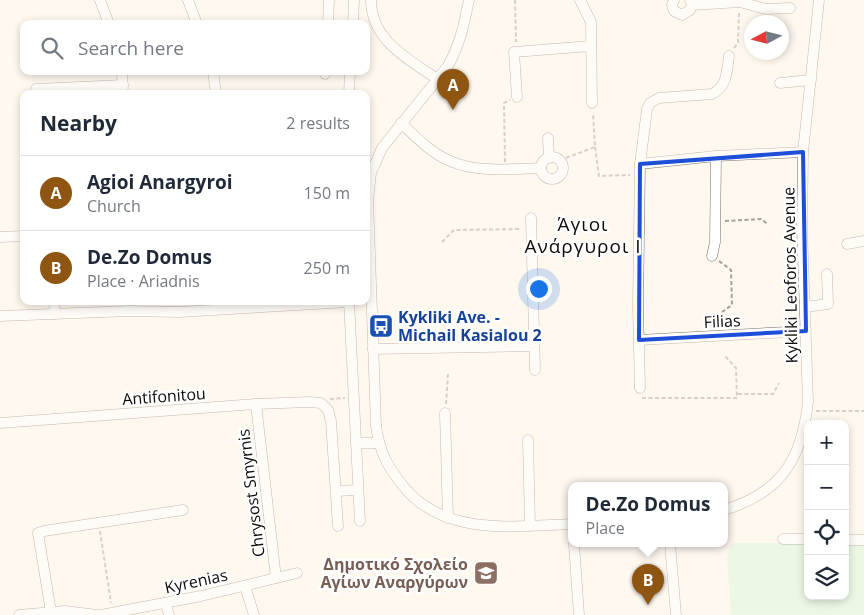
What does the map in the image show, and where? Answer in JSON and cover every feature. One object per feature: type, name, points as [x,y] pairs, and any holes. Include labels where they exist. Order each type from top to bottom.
[{"type":"street","points":[[100,0],[108,20]]},
{"type":"street","points":[[188,0],[196,20]]},
{"type":"street","points":[[328,20],[329,0]]},
{"type":"street","points":[[353,20],[354,0]]},
{"type":"street","points":[[371,0],[375,22],[388,43],[403,56],[437,79]]},
{"type":"street","points":[[370,179],[377,156],[401,123],[448,66],[460,44],[469,0]]},
{"type":"street","points":[[580,0],[591,22],[592,103]]},
{"type":"street","points":[[674,0],[673,9],[679,14],[688,12],[691,2],[740,2],[766,8],[790,8]]},
{"type":"street","name":"Kykliki Leoforos Avenue","points":[[728,509],[742,505],[762,494],[780,477],[795,456],[805,430],[807,411],[802,229],[803,152],[819,0]]},
{"type":"street","points":[[517,97],[514,52],[591,46]]},
{"type":"street","points":[[640,388],[640,169],[646,118],[650,103],[659,98],[717,92],[724,82],[729,56]]},
{"type":"street","points":[[36,90],[123,90],[122,75]]},
{"type":"street","points":[[214,75],[215,90]]},
{"type":"street","points":[[349,90],[350,75]]},
{"type":"street","points":[[780,83],[811,80]]},
{"type":"street","points":[[401,123],[425,144],[449,161],[473,168],[541,168]]},
{"type":"street","points":[[548,138],[549,158]]},
{"type":"street","points":[[640,169],[716,156],[803,152]]},
{"type":"street","points":[[712,256],[715,242],[716,156]]},
{"type":"street","points":[[549,158],[557,158],[562,164],[563,171],[555,179],[547,178],[542,172],[543,162],[549,158]]},
{"type":"street","points":[[531,218],[535,370]]},
{"type":"street","points":[[0,237],[20,236]]},
{"type":"street","points":[[847,244],[864,241]]},
{"type":"street","points":[[370,254],[376,426],[378,443],[392,473],[410,496],[428,509],[459,522],[480,526],[568,524]]},
{"type":"street","points":[[805,307],[828,304],[827,274]]},
{"type":"street","points":[[54,305],[55,314]]},
{"type":"street","points":[[0,316],[55,314],[130,306],[179,312],[298,305]]},
{"type":"street","points":[[349,305],[360,522]]},
{"type":"street","name":"Filias","points":[[639,340],[806,331]]},
{"type":"street","points":[[373,350],[534,346]]},
{"type":"street","name":"Antifonitou","points":[[0,423],[256,404],[309,402],[324,406]]},
{"type":"street","name":"Chrysost Smyrnis","points":[[256,404],[276,578]]},
{"type":"street","points":[[324,406],[331,421],[338,526]]},
{"type":"street","points":[[446,413],[448,518]]},
{"type":"street","points":[[528,440],[530,525]]},
{"type":"street","points":[[356,443],[378,443]]},
{"type":"street","points":[[336,491],[358,490]]},
{"type":"street","points":[[51,612],[38,533],[183,510]]},
{"type":"street","points":[[783,539],[804,540]]},
{"type":"street","points":[[849,540],[864,540]]},
{"type":"street","points":[[574,547],[579,615]]},
{"type":"street","points":[[670,547],[676,615]]},
{"type":"street","name":"Kyrenias","points":[[19,615],[76,612],[99,615],[166,603],[297,574]]},
{"type":"street","points":[[245,586],[254,615]]},
{"type":"street","points":[[166,603],[170,615]]},
{"type":"path","points":[[515,0],[516,52]]},
{"type":"path","points":[[729,56],[738,42],[740,2]]},
{"type":"path","points":[[505,168],[504,103],[517,97]]},
{"type":"path","points":[[592,103],[599,176],[640,169]]},
{"type":"path","points":[[560,160],[595,146]]},
{"type":"path","points":[[715,221],[762,219],[768,224]]},
{"type":"path","points":[[442,242],[454,230],[531,229]]},
{"type":"path","points":[[712,256],[731,270],[732,305],[722,312]]},
{"type":"path","points":[[640,388],[642,398],[737,398],[736,368],[724,356]]},
{"type":"path","points":[[446,413],[448,374]]},
{"type":"path","points":[[737,394],[773,394],[780,383]]},
{"type":"path","points":[[324,406],[330,399],[354,397]]},
{"type":"path","points":[[807,411],[864,411]]},
{"type":"path","points":[[98,522],[112,613]]},
{"type":"highlighted area","points":[[803,152],[806,331],[639,340],[640,164]]},
{"type":"green space","points":[[732,543],[804,543],[804,600],[849,600],[849,543],[864,543],[864,615],[731,615],[727,557]]},
{"type":"place","name":"Agioi Anargyroi","points":[[453,110]]},
{"type":"place","name":"Kykliki Ave. - Michail Kasialou 2","points":[[381,326]]},
{"type":"place","name":"Δημοτικό Σχολείο Αγίων Αναργύρων","points":[[486,573]]},
{"type":"place","name":"De.Zo Domus","points":[[648,605]]},
{"type":"district","name":"Άγιοι Ανάργυροι Ι","points":[[583,235]]}]
